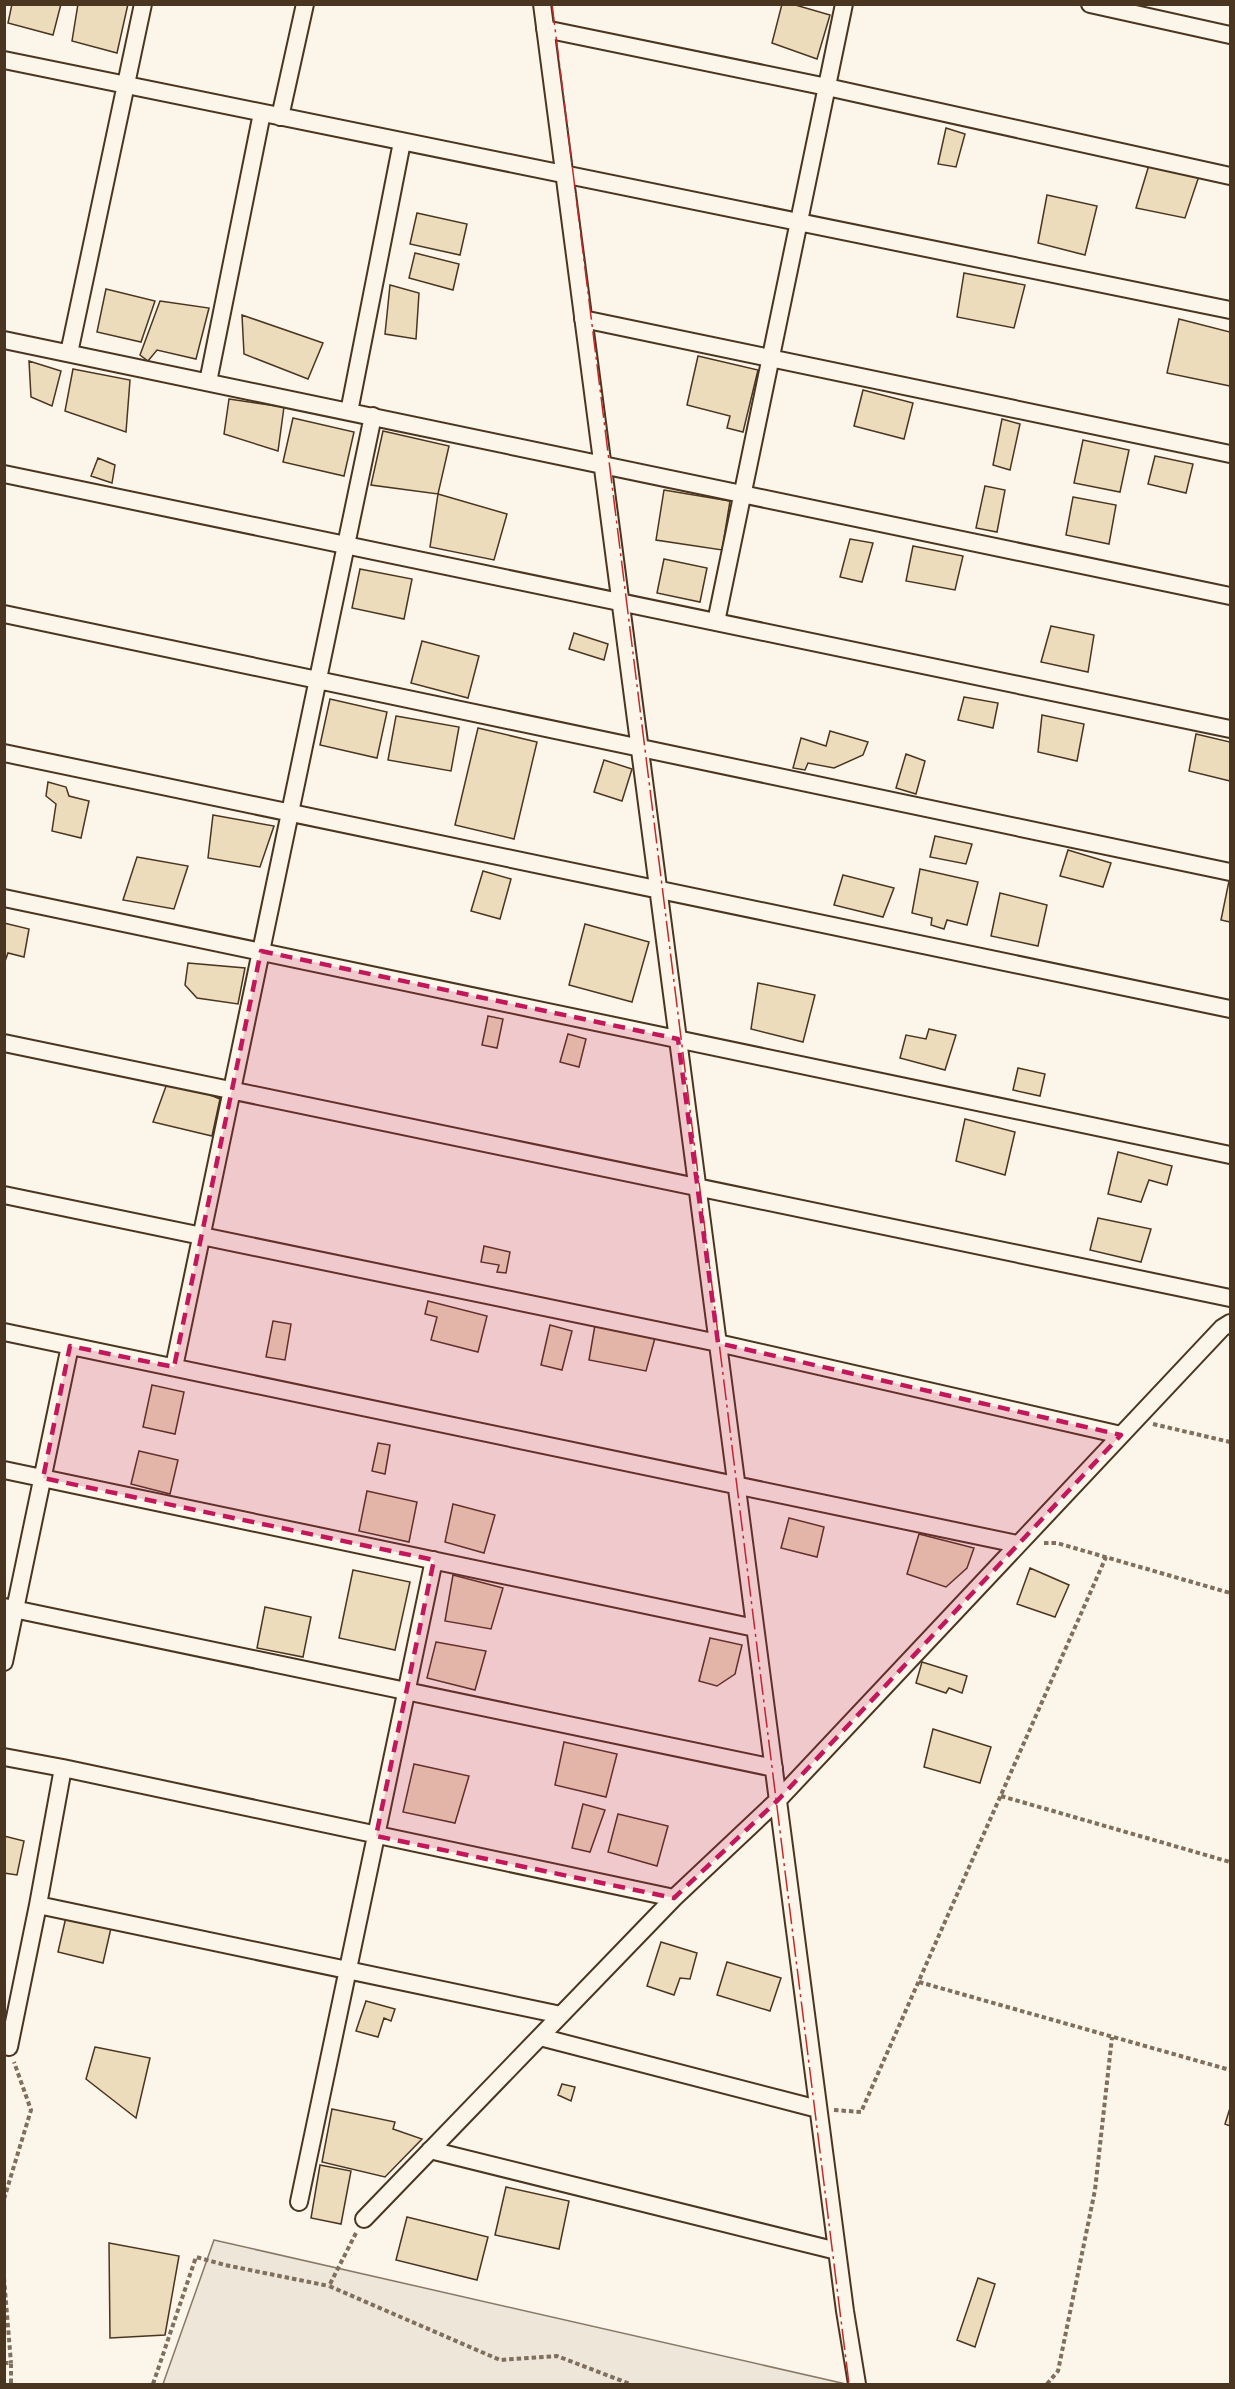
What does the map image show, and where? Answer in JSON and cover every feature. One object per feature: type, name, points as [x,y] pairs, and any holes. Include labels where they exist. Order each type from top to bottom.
[{"type":"street","points":[[69,353],[143,4]]},
{"type":"street","points":[[280,117],[305,4]]},
{"type":"street","points":[[542,4],[818,2109],[857,2385]]},
{"type":"street","points":[[716,622],[844,4]]},
{"type":"street","points":[[1090,4],[1230,35]]},
{"type":"street","points":[[545,29],[827,87],[1230,176]]},
{"type":"street","points":[[4,60],[1230,310]]},
{"type":"street","points":[[208,382],[262,113]]},
{"type":"street","points":[[349,412],[402,142]]},
{"type":"street","points":[[583,319],[1230,454]]},
{"type":"street","points":[[4,339],[1230,596]]},
{"type":"street","points":[[174,1367],[373,416]]},
{"type":"street","points":[[4,474],[1230,729]]},
{"type":"street","points":[[4,614],[1230,872]]},
{"type":"street","points":[[4,753],[1230,1009]]},
{"type":"street","points":[[4,898],[1230,1155]]},
{"type":"street","points":[[4,1043],[1230,1298]]},
{"type":"street","points":[[4,1195],[718,1342],[1121,1435]]},
{"type":"street","points":[[364,2219],[674,1898],[778,1800],[1017,1544],[1222,1328],[1230,1323]]},
{"type":"street","points":[[4,1332],[1017,1544]]},
{"type":"street","points":[[4,1662],[10,1608],[43,1478],[70,1346]]},
{"type":"street","points":[[4,1470],[755,1628]]},
{"type":"street","points":[[299,2202],[434,1560]]},
{"type":"street","points":[[10,1608],[774,1768]]},
{"type":"street","points":[[4,1757],[674,1898]]},
{"type":"street","points":[[7,2046],[38,1905],[63,1768]]},
{"type":"street","points":[[38,1905],[561,2014]]},
{"type":"street","points":[[540,2037],[818,2109]]},
{"type":"street","points":[[430,2150],[837,2251]]},
{"type":"path","points":[[1135,1420],[1230,1442]]},
{"type":"path","points":[[1017,1544],[1057,1543],[1230,1593]]},
{"type":"path","points":[[818,2109],[861,2112],[1106,1557]]},
{"type":"path","points":[[1001,1796],[1230,1862]]},
{"type":"path","points":[[919,1982],[1230,2070]]},
{"type":"path","points":[[1047,2385],[1058,2371],[1095,2190],[1112,2037]]},
{"type":"path","points":[[4,2199],[31,2110],[7,2046]]},
{"type":"path","points":[[329,2286],[364,2219]]},
{"type":"path","points":[[153,2385],[196,2257],[329,2286],[500,2360],[557,2356],[630,2385]]},
{"type":"path","points":[[4,2278],[12,2363],[11,2385]]},
{"type":"path","points":[[4,2364],[12,2363]]},
{"type":"highlighted area","points":[[261,951],[678,1039],[718,1343],[1121,1435],[778,1800],[674,1898],[376,1836],[434,1560],[43,1478],[70,1346],[174,1367]]},
{"type":"shaded area","points":[[214,2240],[846,2384],[163,2384]]},
{"type":"building","points":[[12,4],[61,4],[53,35],[8,23]]},
{"type":"building","points":[[78,4],[128,4],[117,53],[72,41]]},
{"type":"building","points":[[782,4],[792,4],[830,15],[817,59],[772,43]]},
{"type":"building","points":[[946,128],[965,134],[956,167],[938,164]]},
{"type":"building","points":[[1149,165],[1199,176],[1185,218],[1136,208]]},
{"type":"building","points":[[1047,195],[1097,206],[1085,255],[1038,243]]},
{"type":"building","points":[[417,213],[467,224],[460,255],[410,244]]},
{"type":"building","points":[[415,253],[459,264],[453,290],[409,278]]},
{"type":"building","points":[[964,273],[1025,285],[1014,328],[957,317]]},
{"type":"building","points":[[390,285],[419,293],[416,339],[385,334]]},
{"type":"building","points":[[106,289],[155,301],[141,342],[97,332]]},
{"type":"building","points":[[160,301],[209,308],[196,359],[157,350],[148,361],[140,355]]},
{"type":"building","points":[[242,315],[323,343],[308,379],[244,354]]},
{"type":"building","points":[[1179,319],[1230,332],[1230,386],[1167,373]]},
{"type":"building","points":[[698,356],[758,370],[743,432],[727,428],[730,416],[687,405]]},
{"type":"building","points":[[29,361],[61,371],[52,406],[31,397]]},
{"type":"building","points":[[73,369],[130,380],[126,432],[65,411]]},
{"type":"building","points":[[863,390],[913,403],[904,439],[854,426]]},
{"type":"building","points":[[229,399],[284,407],[278,451],[224,434]]},
{"type":"building","points":[[293,418],[354,432],[344,476],[283,462]]},
{"type":"building","points":[[1002,419],[1020,424],[1010,470],[993,465]]},
{"type":"building","points":[[383,431],[449,446],[438,494],[371,485]]},
{"type":"building","points":[[1083,440],[1129,450],[1120,492],[1074,483]]},
{"type":"building","points":[[1155,456],[1193,464],[1186,493],[1148,484]]},
{"type":"building","points":[[98,458],[115,465],[112,483],[91,476]]},
{"type":"building","points":[[985,486],[1005,490],[997,532],[976,528]]},
{"type":"building","points":[[664,490],[730,501],[722,550],[656,540]]},
{"type":"building","points":[[438,494],[507,514],[494,560],[430,547]]},
{"type":"building","points":[[1073,497],[1116,505],[1109,544],[1066,535]]},
{"type":"building","points":[[850,539],[873,543],[862,582],[840,577]]},
{"type":"building","points":[[913,546],[963,556],[955,590],[906,581]]},
{"type":"building","points":[[664,559],[707,568],[700,602],[657,593]]},
{"type":"building","points":[[360,569],[412,579],[404,619],[352,608]]},
{"type":"building","points":[[1051,626],[1094,635],[1088,672],[1041,662]]},
{"type":"building","points":[[574,633],[608,644],[604,660],[569,649]]},
{"type":"building","points":[[422,641],[479,656],[468,698],[411,683]]},
{"type":"building","points":[[964,697],[998,703],[993,728],[958,720]]},
{"type":"building","points":[[330,699],[387,712],[377,758],[320,745]]},
{"type":"building","points":[[1042,715],[1084,724],[1077,761],[1038,752]]},
{"type":"building","points":[[396,716],[459,727],[451,771],[388,760]]},
{"type":"building","points":[[478,728],[537,742],[514,839],[455,825]]},
{"type":"building","points":[[830,731],[868,742],[863,755],[834,768],[808,763],[805,770],[793,768],[801,738],[826,746]]},
{"type":"building","points":[[1196,734],[1230,742],[1230,781],[1189,771]]},
{"type":"building","points":[[906,754],[925,761],[916,794],[896,788]]},
{"type":"building","points":[[604,760],[632,769],[622,801],[594,792]]},
{"type":"building","points":[[48,782],[66,787],[69,796],[89,801],[81,838],[52,831],[56,804],[46,796]]},
{"type":"building","points":[[213,815],[274,826],[260,867],[208,858]]},
{"type":"building","points":[[935,836],[972,844],[966,864],[930,857]]},
{"type":"building","points":[[1068,850],[1111,863],[1103,887],[1060,876]]},
{"type":"building","points":[[137,857],[188,866],[174,909],[123,900]]},
{"type":"building","points":[[920,869],[978,882],[967,925],[947,920],[944,929],[931,925],[932,918],[912,913]]},
{"type":"building","points":[[483,871],[511,879],[500,919],[471,911]]},
{"type":"building","points":[[843,875],[894,888],[883,917],[834,905]]},
{"type":"building","points":[[1230,881],[1230,922],[1221,920]]},
{"type":"building","points":[[1000,893],[1047,905],[1038,946],[991,936]]},
{"type":"building","points":[[4,923],[29,929],[24,957],[8,953],[4,964]]},
{"type":"building","points":[[585,924],[649,942],[632,1002],[569,985]]},
{"type":"building","points":[[188,963],[245,968],[238,1004],[197,998],[185,985]]},
{"type":"building","points":[[758,983],[815,995],[803,1042],[751,1029]]},
{"type":"building","points":[[488,1016],[503,1019],[497,1048],[482,1045]]},
{"type":"building","points":[[929,1029],[956,1035],[945,1070],[900,1058],[906,1035],[926,1039]]},
{"type":"building","points":[[568,1034],[586,1039],[579,1067],[560,1062]]},
{"type":"building","points":[[1018,1068],[1045,1074],[1040,1096],[1013,1090]]},
{"type":"building","points":[[169,1078],[220,1099],[212,1136],[153,1122]]},
{"type":"building","points":[[965,1119],[1015,1132],[1005,1175],[956,1161]]},
{"type":"building","points":[[1118,1152],[1172,1166],[1167,1185],[1149,1180],[1141,1202],[1108,1194]]},
{"type":"building","points":[[1098,1218],[1151,1229],[1141,1262],[1090,1250]]},
{"type":"building","points":[[484,1246],[510,1252],[506,1273],[497,1272],[499,1265],[481,1262]]},
{"type":"building","points":[[428,1301],[487,1316],[478,1352],[431,1340],[437,1317],[425,1314]]},
{"type":"building","points":[[273,1321],[291,1324],[285,1360],[266,1357]]},
{"type":"building","points":[[550,1325],[572,1331],[562,1370],[541,1365]]},
{"type":"building","points":[[595,1325],[655,1338],[646,1371],[589,1360]]},
{"type":"building","points":[[152,1385],[184,1392],[175,1434],[143,1427]]},
{"type":"building","points":[[378,1443],[390,1445],[385,1474],[372,1471]]},
{"type":"building","points":[[139,1451],[178,1460],[170,1494],[131,1484]]},
{"type":"building","points":[[367,1491],[417,1502],[409,1542],[359,1531]]},
{"type":"building","points":[[453,1504],[495,1515],[484,1553],[445,1542]]},
{"type":"building","points":[[789,1518],[824,1527],[817,1557],[781,1548]]},
{"type":"building","points":[[919,1534],[974,1548],[967,1568],[946,1587],[907,1574]]},
{"type":"building","points":[[1030,1568],[1069,1585],[1055,1617],[1017,1604]]},
{"type":"building","points":[[353,1570],[410,1582],[395,1650],[339,1638]]},
{"type":"building","points":[[453,1575],[503,1588],[491,1629],[445,1621]]},
{"type":"building","points":[[265,1607],[311,1617],[303,1657],[257,1648]]},
{"type":"building","points":[[710,1638],[742,1645],[735,1674],[717,1686],[699,1681]]},
{"type":"building","points":[[436,1642],[486,1651],[475,1690],[427,1678]]},
{"type":"building","points":[[922,1662],[967,1676],[962,1693],[949,1688],[946,1693],[916,1683]]},
{"type":"building","points":[[933,1729],[991,1747],[980,1783],[924,1767]]},
{"type":"building","points":[[564,1742],[617,1754],[606,1797],[555,1785]]},
{"type":"building","points":[[414,1764],[469,1776],[455,1823],[403,1812]]},
{"type":"building","points":[[583,1804],[605,1810],[590,1852],[572,1848]]},
{"type":"building","points":[[618,1814],[668,1826],[657,1866],[608,1852]]},
{"type":"building","points":[[4,1836],[24,1841],[17,1875],[4,1873]]},
{"type":"building","points":[[66,1917],[111,1928],[103,1963],[58,1952]]},
{"type":"building","points":[[661,1942],[697,1953],[690,1979],[680,1978],[674,1995],[647,1986]]},
{"type":"building","points":[[727,1962],[781,1978],[770,2011],[717,1995]]},
{"type":"building","points":[[366,2001],[395,2009],[391,2021],[384,2018],[378,2037],[356,2031]]},
{"type":"building","points":[[95,2047],[150,2058],[136,2118],[86,2079]]},
{"type":"building","points":[[562,2084],[575,2087],[571,2101],[558,2095]]},
{"type":"building","points":[[1230,2108],[1230,2126],[1225,2124]]},
{"type":"building","points":[[332,2109],[395,2122],[393,2129],[422,2139],[385,2177],[322,2162]]},
{"type":"building","points":[[320,2165],[351,2171],[341,2224],[311,2218]]},
{"type":"building","points":[[506,2187],[569,2201],[559,2249],[495,2235]]},
{"type":"building","points":[[407,2217],[488,2237],[477,2280],[396,2260]]},
{"type":"building","points":[[109,2243],[179,2256],[165,2335],[110,2338]]},
{"type":"building","points":[[978,2278],[995,2284],[975,2347],[957,2340]]},
{"type":"power","points":[[552,4],[849,2384]]}]
